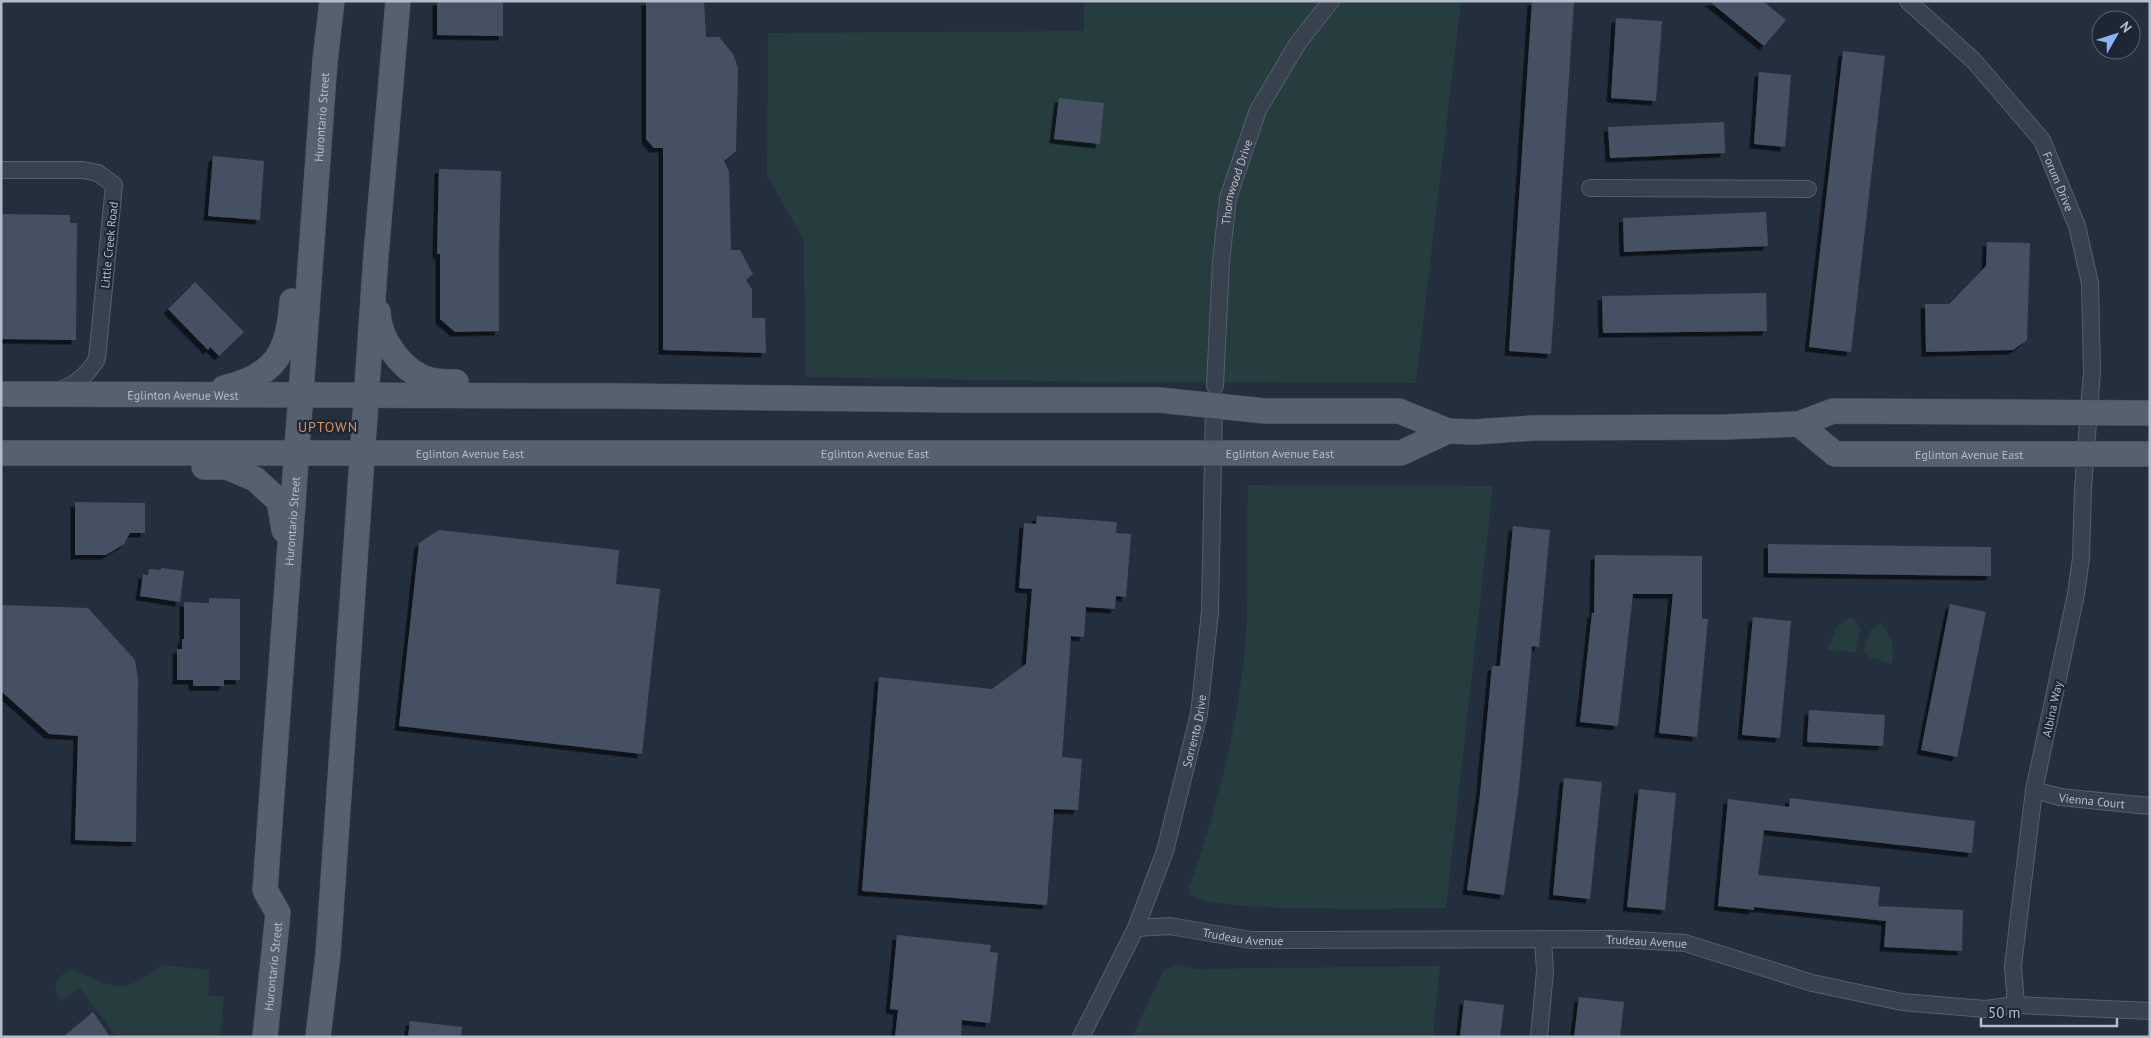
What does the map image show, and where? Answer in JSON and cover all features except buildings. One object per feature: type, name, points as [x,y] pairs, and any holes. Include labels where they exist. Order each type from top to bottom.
[{"type":"main road","name":"Hurontario Street","points":[[265,1037],[278,913],[265,890],[325,61],[332,1]]},
{"type":"main road","points":[[318,1037],[328,954],[376,255],[398,1]]},
{"type":"main road","points":[[376,255],[378,325],[387,344],[408,368],[422,377],[448,382],[510,382],[538,395]]},
{"type":"main road","points":[[198,394],[252,380],[277,360],[285,346],[289,332],[293,293],[311,270]]},
{"type":"main road","name":"Eglinton Avenue West","points":[[1,394],[366,395]]},
{"type":"main road","name":"Eglinton Avenue East","points":[[366,395],[1159,400],[1214,396],[1265,411],[1399,411],[1448,431],[1799,424],[1832,411],[2150,413]]},
{"type":"main road","name":"Eglinton Avenue East","points":[[1799,424],[1835,454],[2150,454]]},
{"type":"main road","name":"Eglinton Avenue East","points":[[297,454],[1401,453],[1448,431]]},
{"type":"main road","points":[[1,453],[297,454]]},
{"type":"main road","points":[[124,453],[144,467],[227,467],[255,479],[279,501],[283,520],[287,579]]},
{"type":"street","name":"Thornwood Drive","points":[[1214,396],[1221,262],[1228,198],[1258,110],[1298,43],[1331,1]]},
{"type":"street","name":"Forum Drive","points":[[1908,1],[1974,61],[2042,140],[2077,226],[2087,265],[2093,354],[2089,412]]},
{"type":"street","name":"Little Creek Road","points":[[1,170],[83,170],[98,173],[114,185],[97,359],[91,369],[76,383],[49,394]]},
{"type":"street","points":[[1590,188],[1808,189]]},
{"type":"street","name":"Sorrento Drive","points":[[1081,1037],[1136,928],[1165,851],[1175,817],[1201,706],[1210,612],[1214,396]]},
{"type":"street","name":"Albina Way","points":[[2016,1005],[2013,966],[2034,790],[2076,594],[2081,558],[2089,412]]},
{"type":"street","name":"Vienna Court","points":[[2034,790],[2060,797],[2150,806]]},
{"type":"street","name":"Trudeau Avenue","points":[[1136,928],[1170,926],[1251,940],[1543,938],[1620,939],[1685,943],[1812,983],[1902,1002],[1985,1009],[2016,1005],[2150,1011]]},
{"type":"street","points":[[1538,1037],[1545,971],[1543,938]]},
{"type":"green space","points":[[1084,1],[1461,1],[1416,383],[1117,382],[805,377],[804,241],[767,175],[768,33],[1084,31]]},
{"type":"green space","points":[[1248,485],[1493,486],[1446,908],[1310,909],[1231,905],[1204,900],[1190,894],[1189,887],[1200,856],[1226,762],[1239,698],[1247,615]]},
{"type":"green space","points":[[1852,616],[1861,630],[1856,652],[1827,650],[1837,626]]},
{"type":"green space","points":[[1881,623],[1892,642],[1892,664],[1869,657],[1864,652],[1870,631]]},
{"type":"green space","points":[[163,965],[210,970],[208,995],[224,997],[220,1037],[117,1037],[80,988],[60,1002],[55,985],[62,975],[72,970],[104,983],[120,986],[128,985],[140,980]]},
{"type":"green space","points":[[1176,965],[1197,969],[1440,966],[1433,1037],[1132,1037],[1164,970]]},
{"type":"district","name":"UPTOWN","points":[[328,427]]}]
